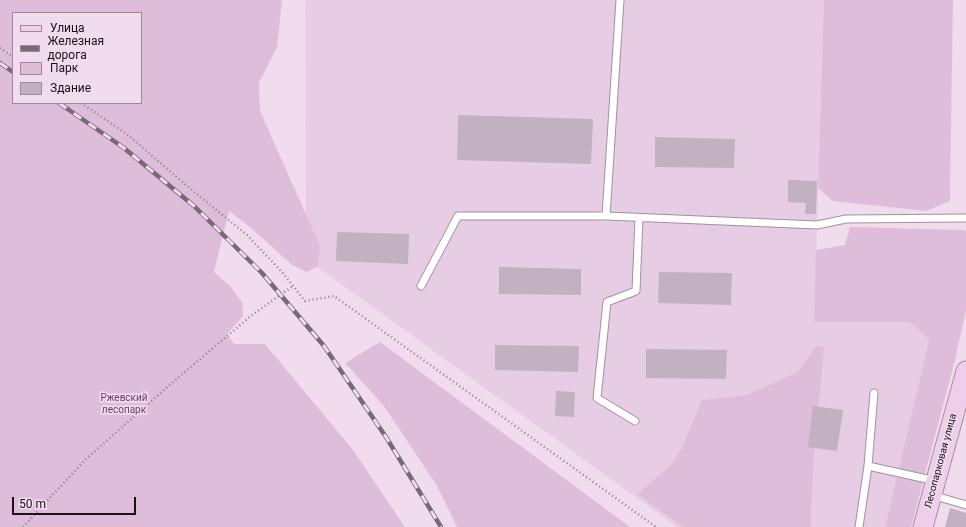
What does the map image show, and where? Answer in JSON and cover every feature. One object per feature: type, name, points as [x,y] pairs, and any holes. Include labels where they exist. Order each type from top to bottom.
[{"type":"street","name":"Лесопарковая улица","points":[[923,527],[966,371]]},
{"type":"lane","points":[[606,216],[620,0]]},
{"type":"lane","points":[[421,286],[458,216],[606,216],[817,225],[846,219],[966,218]]},
{"type":"lane","points":[[635,421],[597,398],[607,302],[636,291],[639,218]]},
{"type":"lane","points":[[859,527],[868,466],[874,393]]},
{"type":"lane","points":[[868,466],[934,488],[966,505]]},
{"type":"path","points":[[0,48],[12,56]]},
{"type":"path","points":[[82,104],[128,135],[247,235],[305,301],[334,296],[656,527]]},
{"type":"path","points":[[23,527],[85,460],[172,382],[252,316],[293,286]]},
{"type":"shaded area","points":[[305,0],[824,0],[814,322],[910,322],[929,340],[885,527],[677,527],[316,266],[306,244]]},
{"type":"green space","name":"Ржевский лесопарк","points":[[0,0],[282,0],[277,47],[259,83],[260,111],[320,246],[318,266],[307,272],[292,265],[251,228],[229,211],[214,272],[231,287],[242,302],[243,316],[227,334],[234,344],[265,344],[353,450],[405,527],[0,527]]},
{"type":"green space","points":[[824,0],[953,0],[950,201],[926,211],[833,201],[818,188]]},
{"type":"green space","points":[[850,227],[964,230],[966,232],[966,310],[955,360],[911,527],[885,527],[929,340],[910,322],[814,322],[816,250],[845,245]]},
{"type":"green space","points":[[380,342],[630,527],[457,527],[437,486],[384,406],[345,363]]},
{"type":"green space","points":[[817,345],[824,348],[814,460],[811,527],[683,527],[637,494],[670,466],[681,450],[702,400],[747,395],[798,372]]},
{"type":"building","points":[[458,115],[593,119],[591,164],[457,160]]},
{"type":"building","points":[[655,137],[735,139],[734,168],[655,167]]},
{"type":"building","points":[[788,180],[817,181],[816,214],[805,214],[806,203],[788,202]]},
{"type":"building","points":[[337,232],[409,234],[408,264],[336,261]]},
{"type":"building","points":[[499,267],[581,269],[581,295],[499,294]]},
{"type":"building","points":[[659,272],[732,273],[731,305],[658,303]]},
{"type":"building","points":[[495,345],[579,346],[578,372],[495,370]]},
{"type":"building","points":[[646,349],[727,350],[726,379],[646,378]]},
{"type":"building","points":[[556,391],[575,392],[574,417],[555,416]]},
{"type":"building","points":[[813,406],[843,410],[837,451],[808,447]]},
{"type":"building","points":[[950,508],[966,513],[966,527],[945,527]]},
{"type":"railway","points":[[0,63],[12,71]]},
{"type":"railway","points":[[60,104],[124,148],[194,206],[262,273],[324,346],[386,437],[441,527]]}]
